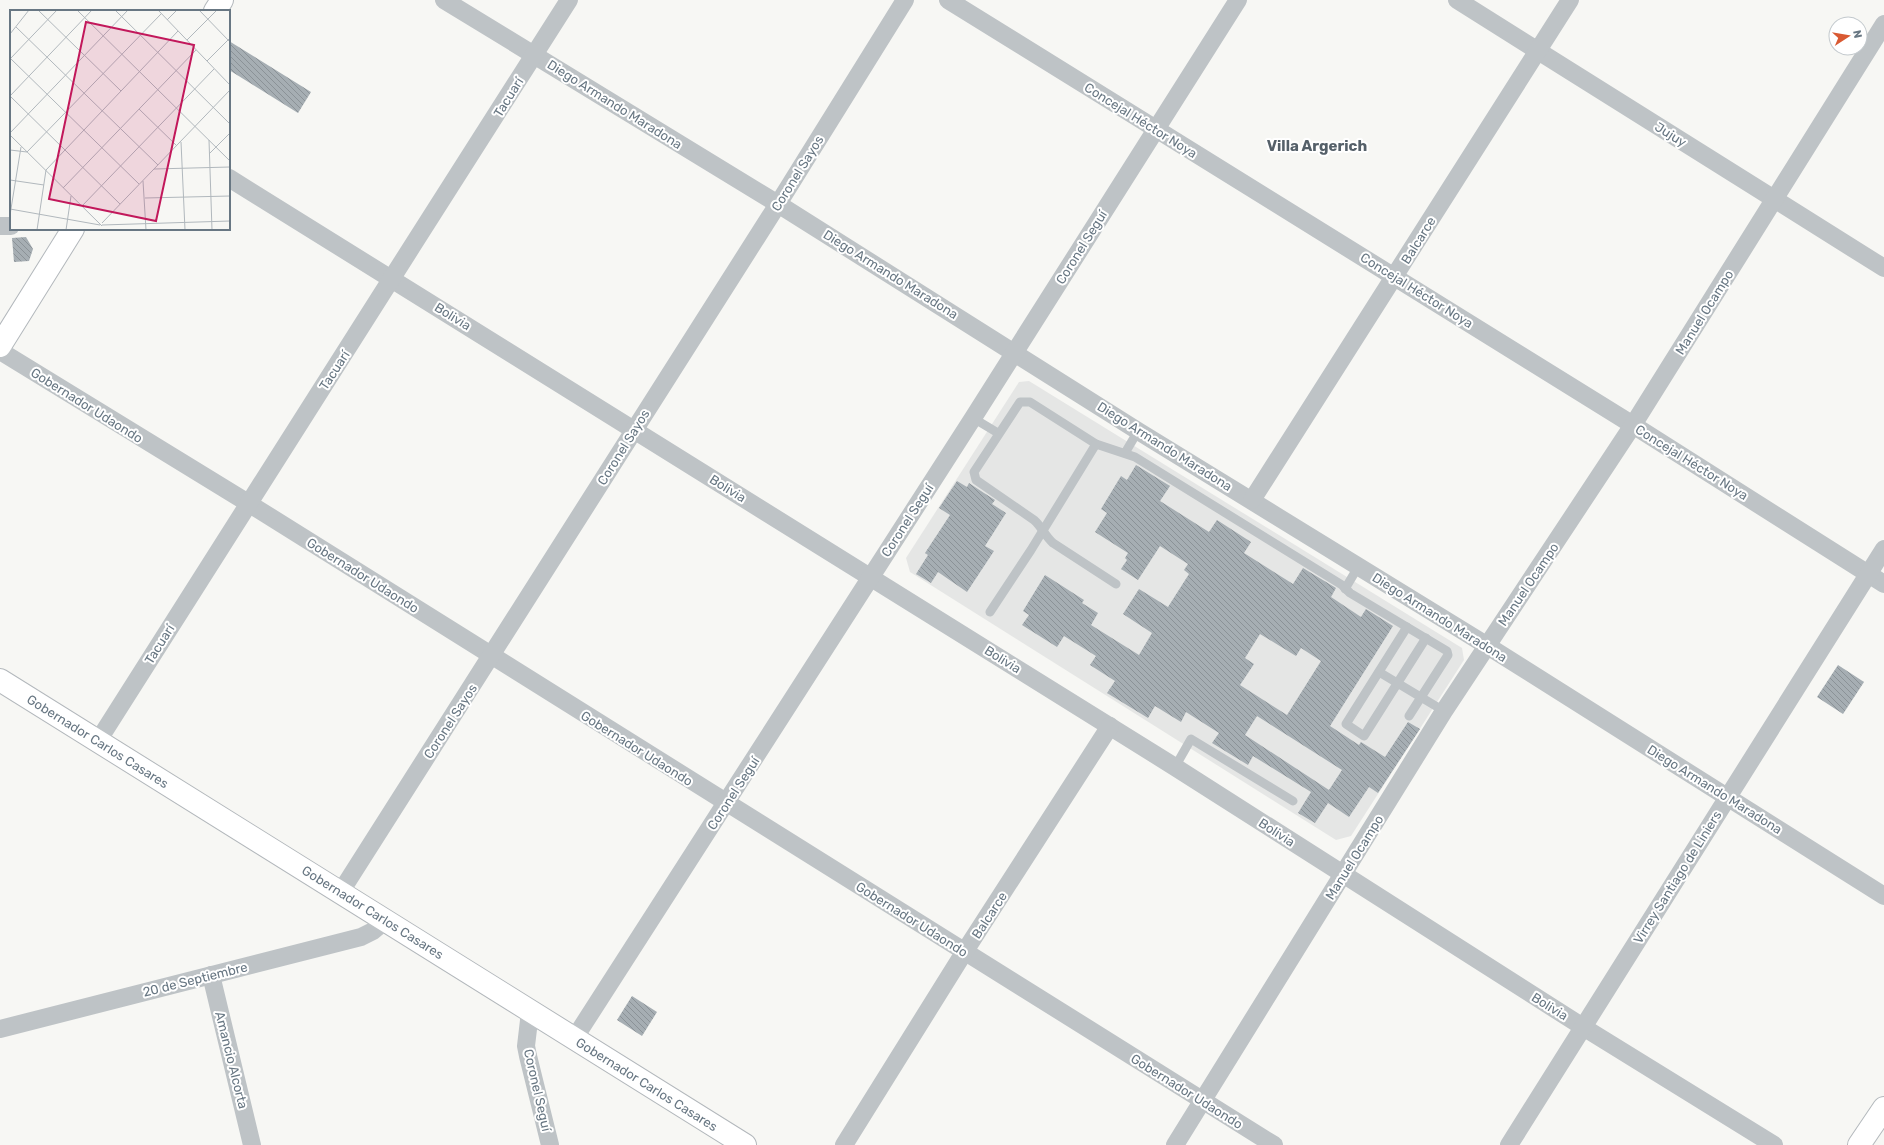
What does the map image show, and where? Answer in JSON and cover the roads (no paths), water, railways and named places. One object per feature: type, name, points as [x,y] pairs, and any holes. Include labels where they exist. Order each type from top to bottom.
[{"type":"street","points":[[216,10],[222,0]]},
{"type":"street","name":"Diego Armando Maradona","points":[[444,0],[535,54],[778,204],[1015,352],[1138,431],[1486,645],[1884,896]]},
{"type":"street","name":"Tacuarí","points":[[98,741],[569,0]]},
{"type":"street","name":"Coronel Sayos","points":[[340,892],[492,656],[634,429],[778,204],[905,0]]},
{"type":"street","name":"Concejal Héctor Noya","points":[[948,0],[1633,425],[1884,584]]},
{"type":"street","name":"Coronel Seguí","points":[[574,1039],[973,418],[1238,0]]},
{"type":"street","name":"Jujuy","points":[[1457,0],[1884,268]]},
{"type":"street","name":"Balcarce","points":[[1252,500],[1570,0]]},
{"type":"street","name":"Manuel Ocampo","points":[[1175,1145],[1204,1101],[1444,711],[1486,645],[1633,425],[1884,24]]},
{"type":"street","name":"Bolivia","points":[[230,179],[1110,726],[1583,1027],[1774,1145]]},
{"type":"street","points":[[0,346],[72,230]]},
{"type":"street","name":"Gobernador Udaondo","points":[[0,351],[248,503],[1274,1145]]},
{"type":"street","name":"Virrey Santiago de Liniers","points":[[1509,1145],[1884,549]]},
{"type":"street","name":"Gobernador Carlos Casares","points":[[0,680],[745,1145]]},
{"type":"street","name":"Balcarce","points":[[844,1145],[965,951],[1110,726]]},
{"type":"street","name":"20 de Septiembre","points":[[0,1029],[361,936],[372,931],[386,920]]},
{"type":"street","name":"Amancio Alcorta","points":[[211,975],[252,1145]]},
{"type":"street","name":"Coronel Seguí","points":[[530,1012],[526,1046],[550,1145]]},
{"type":"street","points":[[1859,1145],[1884,1108]]},
{"type":"lane","points":[[1116,584],[1053,543],[1047,538],[1034,520],[976,480],[974,477],[974,472],[1016,405],[1025,400],[1096,444],[1135,457],[1342,585],[1345,589],[1448,653],[1409,716]]},
{"type":"lane","points":[[973,418],[998,434]]},
{"type":"lane","points":[[1124,453],[1138,431]]},
{"type":"lane","points":[[990,612],[1043,531],[1096,444]]},
{"type":"lane","points":[[1345,589],[1358,567]]},
{"type":"lane","points":[[1407,627],[1346,724],[1364,736],[1426,638]]},
{"type":"lane","points":[[1379,672],[1444,711]]},
{"type":"lane","points":[[1175,767],[1191,739],[1293,801]]},
{"type":"district","name":"Villa Argerich","points":[[1317,146]]}]
